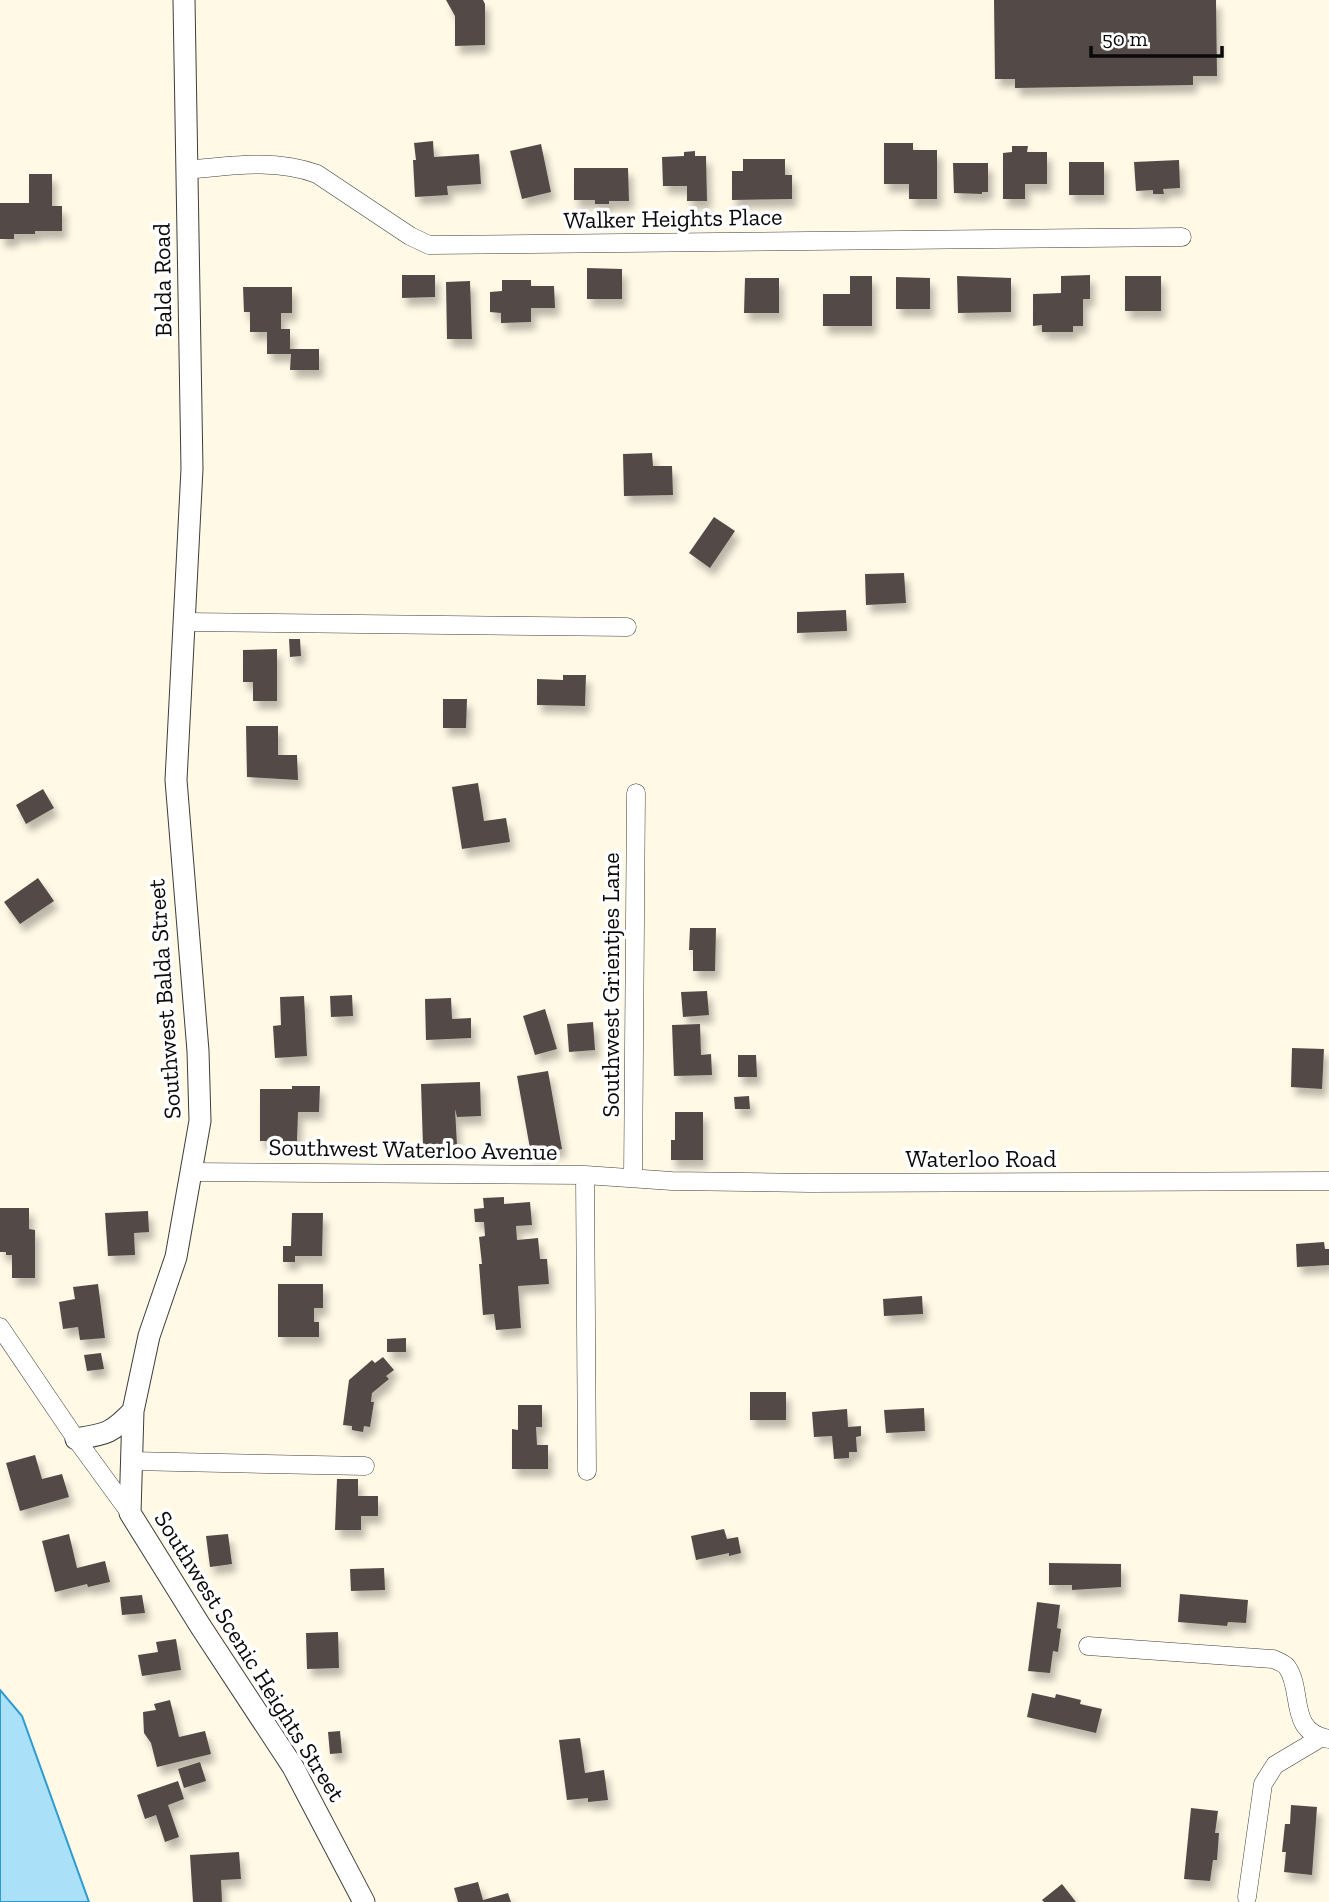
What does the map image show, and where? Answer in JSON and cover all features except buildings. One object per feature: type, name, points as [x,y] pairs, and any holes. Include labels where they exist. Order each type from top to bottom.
[{"type":"street","name":"Balda Road","points":[[184,0],[192,469],[187,558]]},
{"type":"street","name":"Walker Heights Place","points":[[186,170],[274,164],[299,167],[317,174],[410,236],[429,245],[1182,237]]},
{"type":"street","name":"Southwest Balda Street","points":[[130,1513],[133,1411],[149,1336],[176,1257],[200,1121],[198,1051],[176,780],[186,622],[187,558]]},
{"type":"street","points":[[186,622],[627,627]]},
{"type":"street","name":"Southwest Grientjes Lane","points":[[633,1178],[636,793]]},
{"type":"street","name":"Southwest Waterloo Avenue","points":[[192,1172],[585,1175],[633,1178]]},
{"type":"street","points":[[585,1175],[587,1471]]},
{"type":"street","name":"Waterloo Road","points":[[633,1178],[810,1183],[1329,1181]]},
{"type":"street","points":[[0,1327],[130,1513]]},
{"type":"street","points":[[76,1439],[107,1434],[133,1411]]},
{"type":"street","points":[[131,1461],[365,1466]]},
{"type":"street","name":"Southwest Scenic Heights Street","points":[[130,1513],[293,1767],[364,1902]]},
{"type":"street","points":[[1088,1646],[1273,1659],[1286,1665],[1292,1678],[1298,1710],[1307,1729],[1325,1738]]},
{"type":"street","points":[[1247,1897],[1263,1784],[1275,1765],[1325,1738]]},
{"type":"water","points":[[0,1690],[22,1716],[89,1902],[0,1902]]}]
